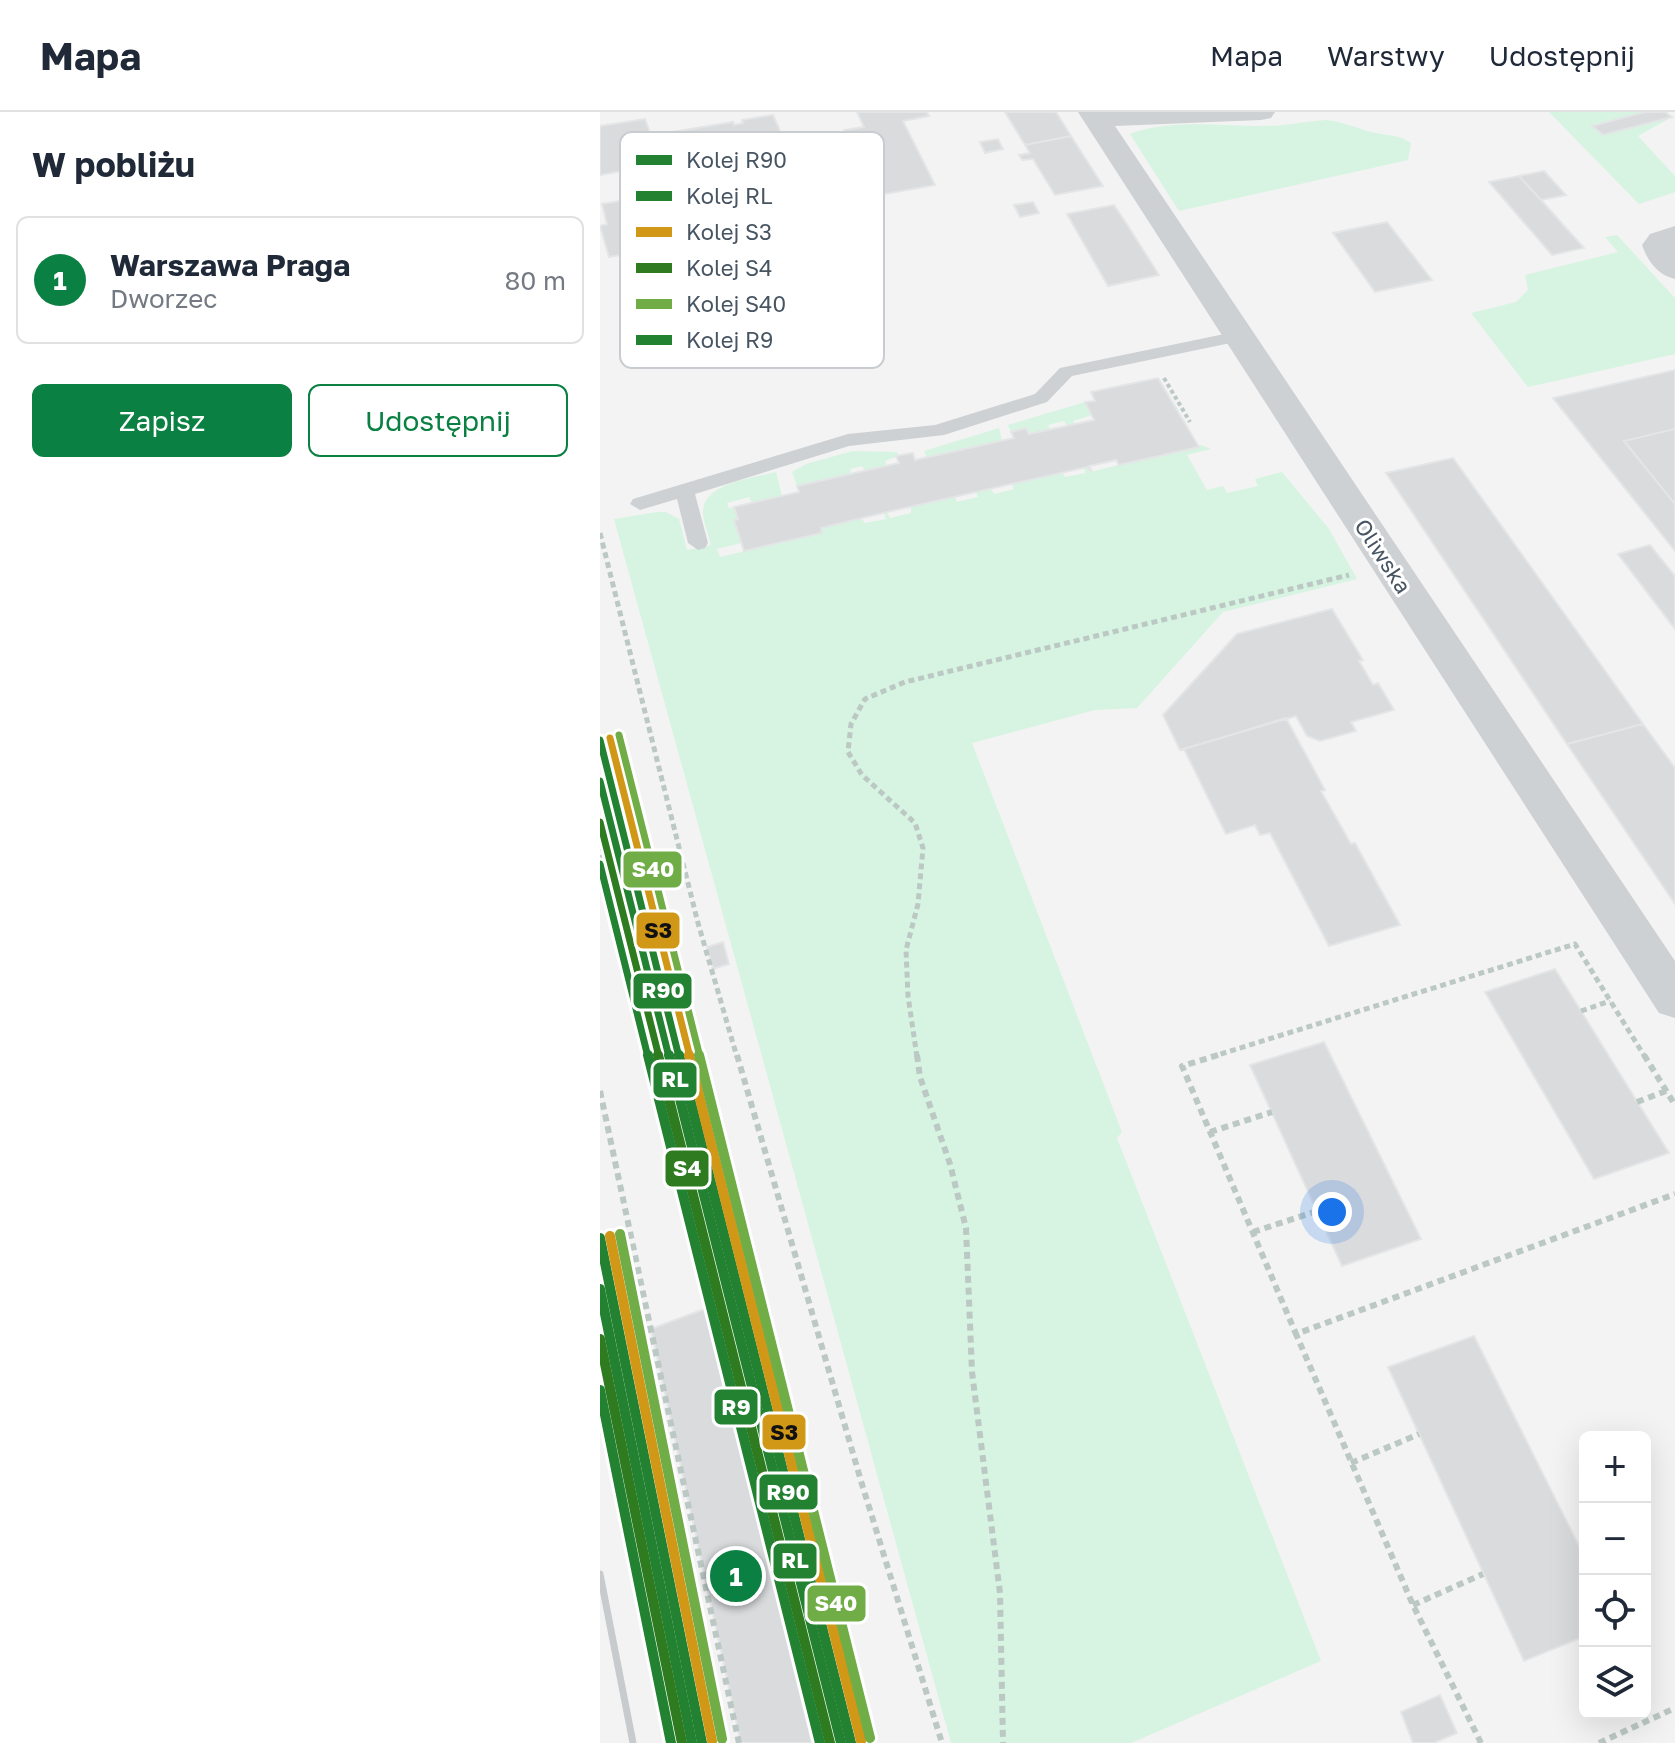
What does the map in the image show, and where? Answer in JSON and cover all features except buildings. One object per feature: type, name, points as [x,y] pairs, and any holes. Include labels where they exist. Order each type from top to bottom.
[{"type":"street","points":[[1094,115],[1261,112]]},
{"type":"street","name":"Oliwska","points":[[1094,115],[1675,999]]},
{"type":"street","points":[[1675,235],[1661,240],[1657,245],[1661,256],[1675,270]]},
{"type":"lane","points":[[640,504],[848,440],[937,431],[1041,398],[1066,372],[1175,357],[1239,336]]},
{"type":"lane","points":[[684,490],[698,543]]},
{"type":"path","points":[[1162,375],[1190,422]]},
{"type":"path","points":[[600,533],[698,923],[942,1743]]},
{"type":"path","points":[[1003,1743],[1000,1593],[972,1372],[966,1228],[950,1164],[920,1077],[908,996],[906,950],[918,904],[923,848],[915,823],[862,775],[848,752],[851,724],[865,699],[905,682],[1389,565]]},
{"type":"path","points":[[600,845],[817,1743]]},
{"type":"path","points":[[1481,1743],[1413,1605],[1182,1066],[1575,944],[1675,1105]]},
{"type":"path","points":[[1581,1011],[1611,1001]]},
{"type":"path","points":[[600,1091],[739,1743]]},
{"type":"path","points":[[1637,1102],[1666,1091]]},
{"type":"path","points":[[1210,1132],[1272,1112]]},
{"type":"path","points":[[1296,1334],[1675,1194]]},
{"type":"path","points":[[1253,1232],[1317,1211]]},
{"type":"path","points":[[1351,1463],[1419,1434]]},
{"type":"path","points":[[1413,1605],[1483,1574]]},
{"type":"path","points":[[1599,1743],[1675,1708]]},
{"type":"green space","points":[[1549,112],[1645,112],[1593,126],[1604,135],[1672,117],[1638,136],[1675,176],[1675,192],[1639,204]]},
{"type":"green space","points":[[1327,120],[1405,140],[1411,143],[1408,160],[1179,211],[1130,134],[1163,126],[1274,126]]},
{"type":"green space","points":[[1617,235],[1675,298],[1675,354],[1528,387],[1471,313],[1516,302],[1528,290],[1525,275],[1618,252],[1605,237]]},
{"type":"green space","points":[[1085,402],[1091,415],[1073,421],[1074,424],[1067,426],[1064,421],[1048,425],[1050,429],[1029,434],[1025,428],[1011,432],[1008,425]]},
{"type":"green space","points":[[999,428],[1002,440],[927,457],[924,451]]},
{"type":"green space","points":[[1201,445],[1211,449],[1187,455],[1207,490],[1223,486],[1227,493],[1258,486],[1255,479],[1282,472],[1329,529],[1357,579],[1223,612],[1137,708],[1095,710],[972,743],[1122,1132],[1117,1138],[1321,1661],[1131,1743],[951,1743],[614,519],[666,512],[679,519],[687,550],[711,545],[703,514],[710,495],[730,484],[776,472],[782,496],[752,503],[749,497],[727,503],[729,508],[734,507],[738,519],[734,520],[741,543],[717,549],[720,557],[822,533],[821,528],[861,518],[865,523],[886,519],[884,513],[887,512],[890,518],[911,513],[911,507],[955,497],[957,502],[978,497],[976,492],[991,489],[994,494],[1014,489],[1012,484],[1062,472],[1065,477],[1086,473],[1083,467],[1090,472]]},
{"type":"green space","points":[[853,451],[897,452],[898,456],[885,461],[887,466],[865,471],[862,466],[850,469],[852,474],[797,486],[792,472],[806,464]]},
{"type":"railway","points":[[600,1574],[633,1743]]},
{"type":"rail line","name":"S40","points":[[619,735],[870,1738]]},
{"type":"rail line","name":"S3","points":[[610,738],[861,1741]]},
{"type":"rail line","name":"R90","points":[[600,740],[851,1743]]},
{"type":"rail line","name":"RL","points":[[600,781],[841,1743]]},
{"type":"rail line","name":"S4","points":[[600,822],[830,1743]]},
{"type":"rail line","name":"R9","points":[[600,864],[820,1743]]},
{"type":"rail line","name":"S40","points":[[620,1234],[722,1739]]},
{"type":"rail line","name":"S3","points":[[610,1236],[712,1741]]},
{"type":"rail line","name":"R90","points":[[600,1238],[702,1743]]},
{"type":"rail line","name":"RL","points":[[600,1289],[692,1743]]},
{"type":"rail line","name":"S4","points":[[600,1339],[682,1743]]},
{"type":"rail line","name":"R9","points":[[600,1390],[671,1743]]},
{"type":"place","name":"Warszawa Praga","points":[[736,1576]]}]
